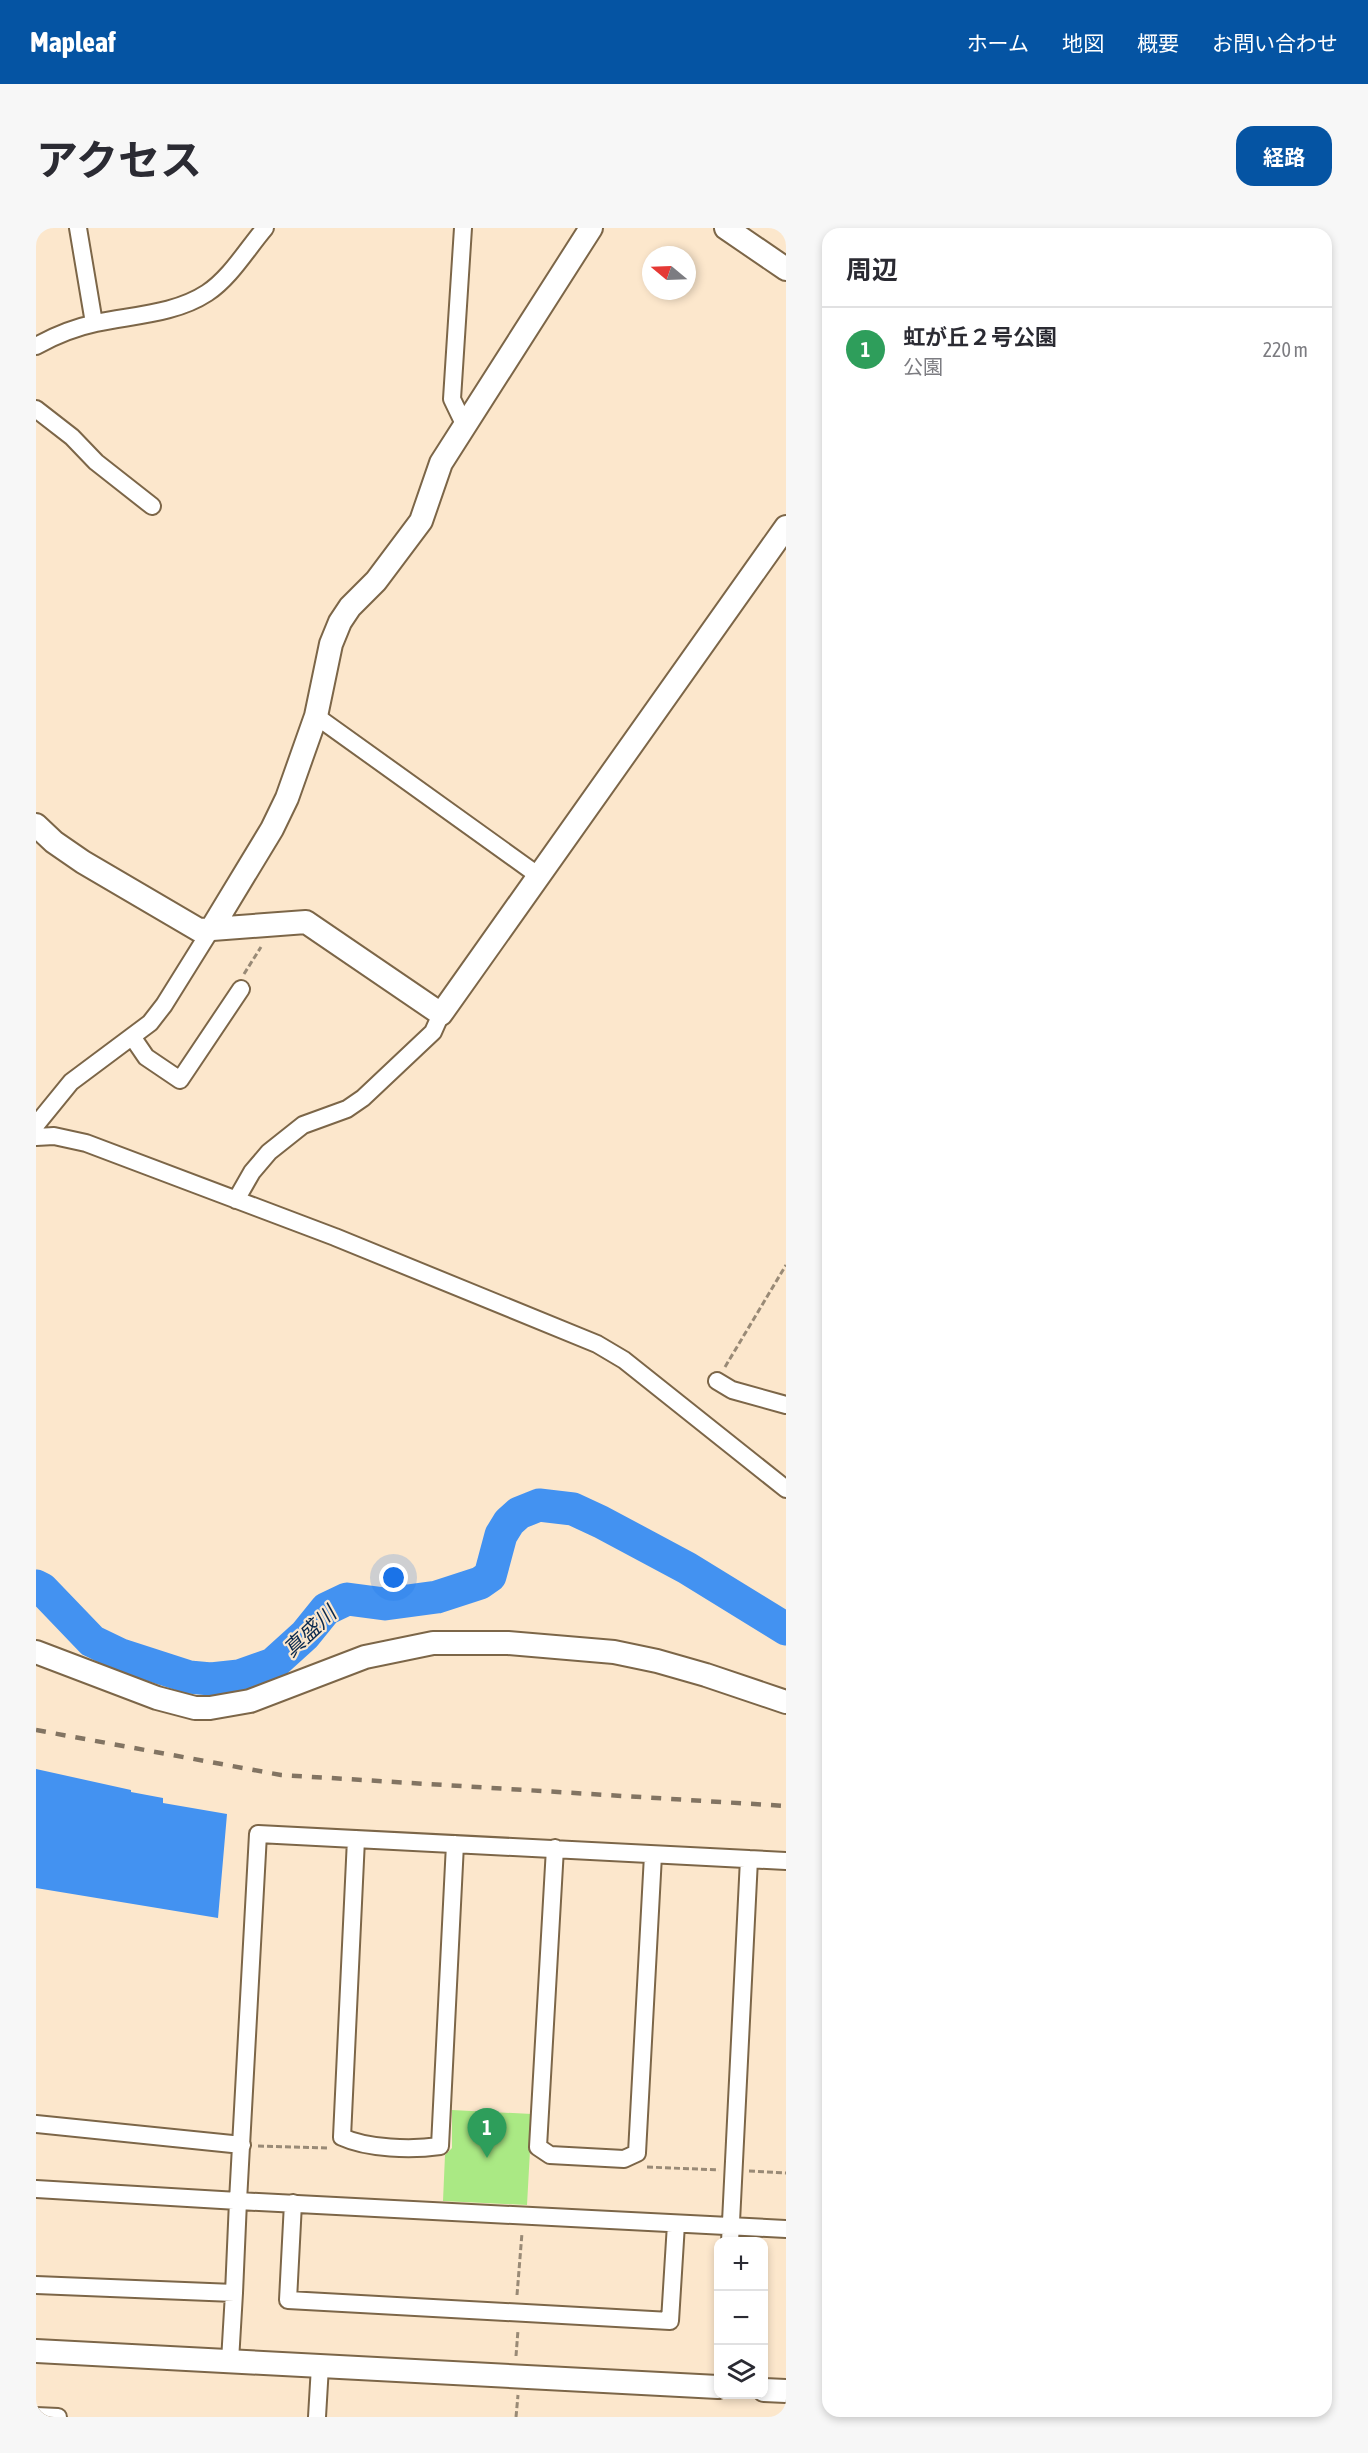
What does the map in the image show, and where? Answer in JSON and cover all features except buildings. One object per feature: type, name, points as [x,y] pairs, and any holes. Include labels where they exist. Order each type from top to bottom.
[{"type":"street","points":[[78,228],[94,323]]},
{"type":"street","points":[[36,345],[94,323],[189,303],[224,280],[265,228]]},
{"type":"street","points":[[463,228],[452,399],[465,426]]},
{"type":"street","points":[[726,228],[786,269]]},
{"type":"street","points":[[36,1125],[71,1082],[133,1038],[150,1023],[164,1005],[212,928],[272,828],[287,798],[316,716],[331,644],[340,622],[350,607],[376,581],[421,521],[441,464],[585,230]]},
{"type":"street","points":[[36,409],[72,436],[96,462],[152,506]]},
{"type":"street","points":[[236,1200],[252,1172],[269,1152],[303,1125],[347,1109],[363,1098],[433,1032],[441,1014],[786,527]]},
{"type":"street","points":[[316,716],[538,876]]},
{"type":"street","points":[[36,825],[54,842],[199,930],[306,921],[441,1014]]},
{"type":"street","points":[[133,1038],[146,1057],[180,1080],[241,989]]},
{"type":"street","points":[[36,1137],[54,1136],[86,1143],[335,1237],[597,1344],[624,1360],[786,1489]]},
{"type":"street","points":[[717,1381],[732,1390],[786,1406]]},
{"type":"street","points":[[36,1652],[157,1698],[195,1708],[210,1708],[250,1701],[365,1657],[433,1643],[508,1643],[614,1652],[687,1669],[786,1702]]},
{"type":"street","points":[[230,2361],[258,1834],[786,1861]]},
{"type":"street","points":[[356,1839],[342,2137],[356,2144],[422,2148],[440,2145],[455,1844]]},
{"type":"street","points":[[555,1848],[538,2147],[550,2155],[624,2159],[637,2153],[653,1855]]},
{"type":"street","points":[[730,2234],[749,1859]]},
{"type":"street","points":[[36,2124],[242,2145]]},
{"type":"street","points":[[36,2189],[676,2224],[730,2234],[786,2229]]},
{"type":"street","points":[[293,2204],[288,2300],[670,2321],[676,2224]]},
{"type":"street","points":[[36,2285],[234,2293]]},
{"type":"street","points":[[36,2351],[714,2387]]},
{"type":"street","points":[[317,2417],[320,2366]]},
{"type":"street","points":[[768,2390],[786,2391]]},
{"type":"street","points":[[36,2416],[58,2417]]},
{"type":"path","points":[[241,989],[238,982],[261,946]]},
{"type":"path","points":[[717,1381],[786,1265]]},
{"type":"path","points":[[242,2145],[339,2150]]},
{"type":"path","points":[[645,2168],[786,2173]]},
{"type":"path","points":[[517,2305],[523,2217]]},
{"type":"path","points":[[516,2362],[519,2319]]},
{"type":"path","points":[[516,2417],[518,2390]]},
{"type":"green space","points":[[452,2110],[532,2114],[527,2205],[443,2201],[445,2155],[452,2148]]},
{"type":"water","points":[[36,1769],[163,1798],[163,1803],[227,1814],[218,1918],[36,1888]]},
{"type":"waterway","name":"真盛川","points":[[36,1586],[42,1589],[92,1641],[121,1655],[189,1677],[211,1679],[239,1676],[273,1664],[305,1635],[326,1609],[347,1599],[385,1604],[437,1597],[480,1583],[490,1576],[501,1535],[509,1522],[519,1513],[539,1505],[573,1509],[601,1522],[687,1568],[786,1629]]},
{"type":"railway","points":[[36,1730],[281,1775],[786,1806]]},
{"type":"place","name":"虹が丘２号公園","points":[[487,2158]]}]
